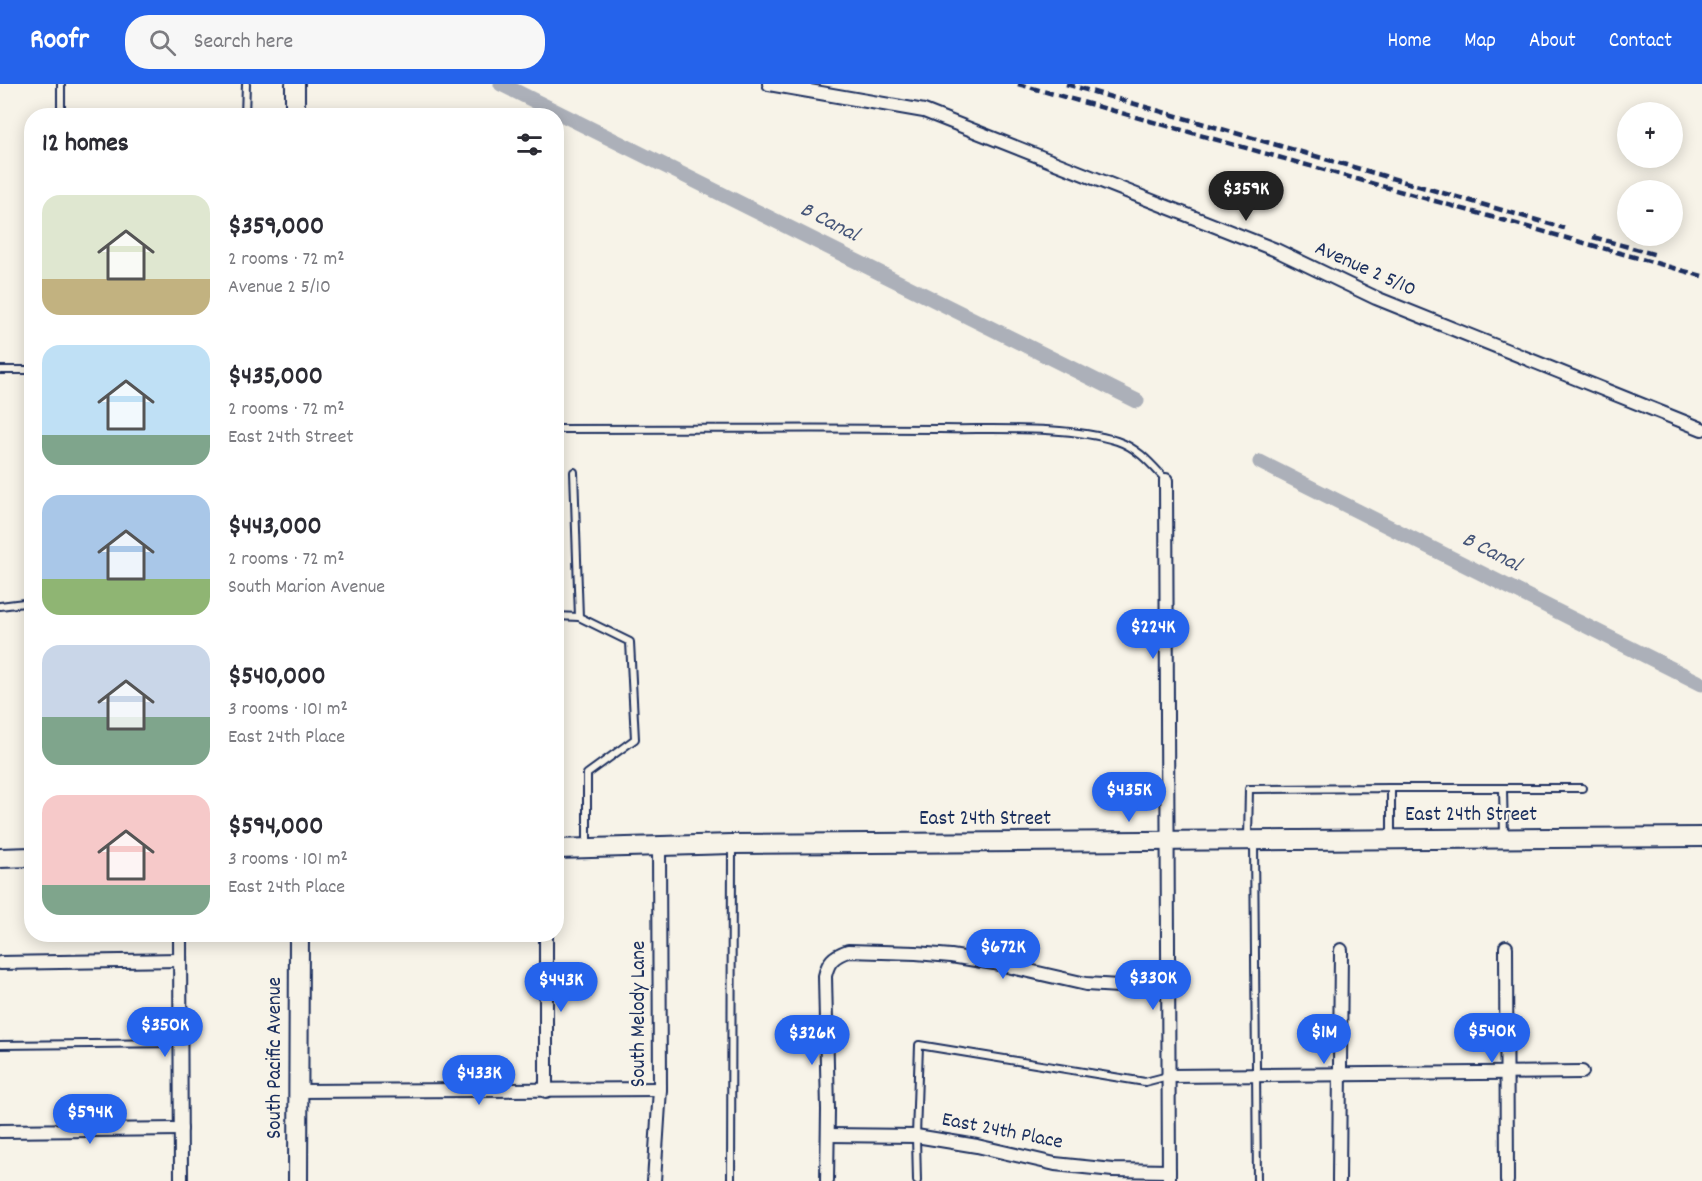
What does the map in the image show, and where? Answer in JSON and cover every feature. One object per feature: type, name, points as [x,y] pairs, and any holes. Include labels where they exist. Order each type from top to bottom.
[{"type":"main road","points":[[295,84],[295,108]]},
{"type":"main road","name":"East 24th Street","points":[[564,849],[732,844],[1702,837]]},
{"type":"main road","points":[[0,858],[24,857]]},
{"type":"main road","name":"South Pacific Avenue","points":[[298,1181],[299,942]]},
{"type":"street","name":"Avenue 2 5/10","points":[[769,84],[924,111],[1276,250],[1376,298],[1702,429]]},
{"type":"street","points":[[1166,480],[1169,1176]]},
{"type":"street","name":"South Melody Lane","points":[[654,1181],[660,1089],[659,846]]},
{"type":"street","points":[[180,942],[181,1181]]},
{"type":"street","points":[[546,942],[546,1091]]},
{"type":"street","points":[[1506,947],[1507,1181]]},
{"type":"street","points":[[1340,1181],[1341,950]]},
{"type":"street","points":[[827,1181],[825,976],[831,960],[848,951],[916,953],[994,963],[1086,984],[1168,989]]},
{"type":"street","points":[[0,963],[180,960]]},
{"type":"street","points":[[1168,1076],[1582,1072]]},
{"type":"street","points":[[298,1091],[660,1089]]},
{"type":"street","points":[[0,1131],[181,1129]]},
{"type":"street","name":"East 24th Place","points":[[828,1135],[916,1136],[977,1146],[1055,1164],[1169,1176]]},
{"type":"lane","points":[[61,84],[61,108]]},
{"type":"lane","points":[[245,108],[246,84]]},
{"type":"lane","points":[[0,370],[24,370]]},
{"type":"lane","points":[[564,429],[842,428],[1020,430],[1086,434],[1118,441],[1140,452],[1166,480]]},
{"type":"lane","points":[[574,472],[579,617]]},
{"type":"lane","points":[[0,606],[24,603]]},
{"type":"lane","points":[[564,616],[579,617],[630,642],[635,740],[587,774],[587,848]]},
{"type":"lane","points":[[1391,788],[1391,839]]},
{"type":"lane","points":[[1257,1181],[1249,789],[1582,788]]},
{"type":"lane","points":[[1503,789],[1504,838]]},
{"type":"lane","points":[[731,1181],[732,844]]},
{"type":"lane","points":[[0,1045],[180,1043]]},
{"type":"lane","points":[[917,1181],[919,1045],[1145,1082],[1168,1076]]},
{"type":"waterway","name":"B Canal","points":[[501,84],[549,108]]},
{"type":"waterway","name":"B Canal","points":[[564,115],[1137,401]]},
{"type":"waterway","name":"B Canal","points":[[1260,462],[1702,684]]},
{"type":"railway","points":[[1018,84],[1702,276]]},
{"type":"railway","points":[[1066,84],[1564,228]]},
{"type":"railway","points":[[1593,237],[1657,255]]}]
